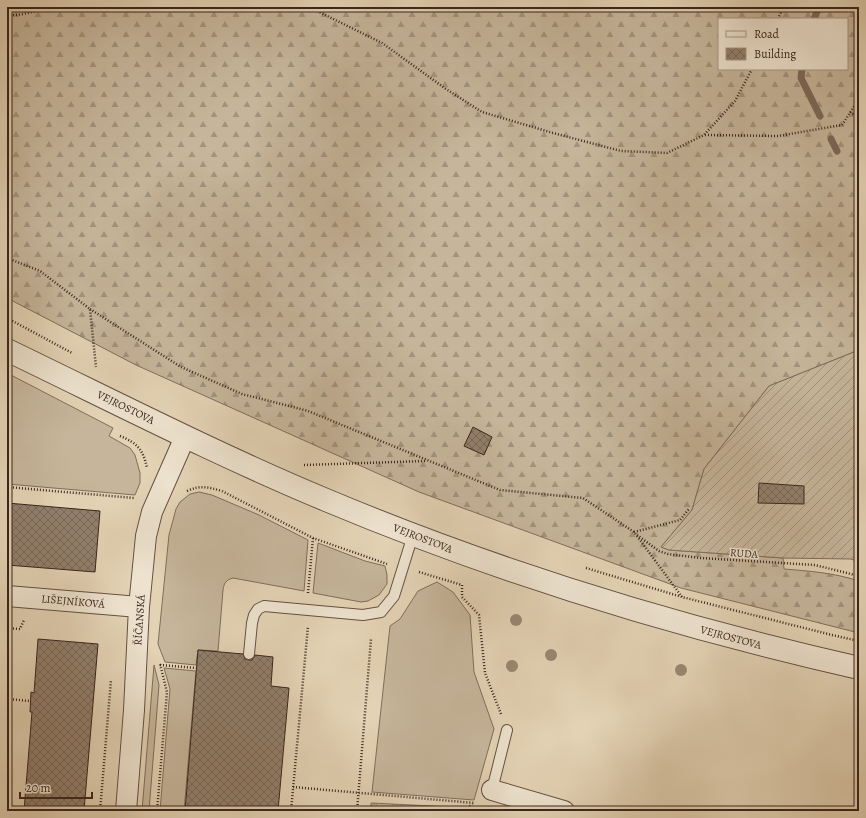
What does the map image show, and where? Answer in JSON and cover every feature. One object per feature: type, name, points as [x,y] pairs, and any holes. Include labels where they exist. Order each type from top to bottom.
[{"type":"street","name":"VEJROSTOVA","points":[[7,350],[185,436],[300,489],[413,535],[593,597],[683,624],[796,654],[859,668]]},
{"type":"street","name":"ŘÍČANSKÁ","points":[[126,811],[134,710],[139,607],[146,536],[152,512],[185,436]]},
{"type":"street","name":"LIŠEJNÍKOVÁ","points":[[7,596],[139,607]]},
{"type":"street","points":[[492,790],[564,811]]},
{"type":"lane","points":[[249,654],[254,615],[258,608],[264,606],[363,615],[380,612],[394,596],[413,535]]},
{"type":"lane","points":[[492,790],[507,730]]},
{"type":"path","points":[[7,15],[18,15],[56,7]]},
{"type":"path","points":[[309,7],[382,43],[446,89],[482,112],[621,151],[667,153],[704,135],[735,101],[751,70]]},
{"type":"path","points":[[778,18],[783,7]]},
{"type":"path","points":[[704,135],[778,136],[842,125],[859,99]]},
{"type":"path","points":[[850,112],[859,118]]},
{"type":"path","name":"RUDA","points":[[7,258],[40,271],[90,309],[181,367],[242,394],[308,411],[500,490],[583,498],[634,532],[659,551],[668,554],[701,558],[815,565],[859,576]]},
{"type":"path","points":[[90,309],[96,367]]},
{"type":"path","points":[[7,318],[76,356]]},
{"type":"path","points":[[89,363],[103,370]]},
{"type":"path","points":[[120,436],[132,441],[140,449],[144,455],[148,473]]},
{"type":"path","points":[[304,465],[428,461]]},
{"type":"path","points":[[297,462],[312,468]]},
{"type":"path","points":[[184,493],[199,486],[222,491],[313,538],[403,568],[462,584],[462,597],[478,615],[485,673],[507,730]]},
{"type":"path","points":[[7,487],[141,499]]},
{"type":"path","points":[[682,596],[634,532],[680,520],[689,509]]},
{"type":"path","points":[[291,811],[308,625],[306,610],[313,538]]},
{"type":"path","points":[[584,567],[682,596],[832,635],[859,640]]},
{"type":"path","points":[[357,811],[371,639]]},
{"type":"path","points":[[157,811],[167,692],[158,658]]},
{"type":"path","points":[[160,665],[196,668]]},
{"type":"path","points":[[100,811],[112,676]]},
{"type":"path","points":[[7,699],[30,701]]},
{"type":"path","points":[[293,787],[478,804],[492,790]]},
{"type":"path","points":[[466,811],[472,803]]},
{"type":"green space","points":[[7,7],[859,7],[859,350],[769,386],[704,469],[692,510],[661,547],[669,550],[783,558],[784,569],[831,574],[859,581],[859,633],[681,588],[419,492],[136,365],[7,298]]},
{"type":"green space","points":[[859,350],[859,562],[851,559],[783,558],[669,550],[661,547],[692,510],[704,469],[769,386]]},
{"type":"green space","points":[[7,373],[113,428],[109,436],[130,448],[135,455],[140,473],[140,483],[135,495],[7,484]]},
{"type":"green space","points":[[199,492],[212,495],[259,515],[308,540],[304,591],[233,578],[227,581],[223,590],[218,651],[198,650],[196,665],[165,662],[158,644],[169,535],[176,509],[180,502],[190,494]]},
{"type":"green space","points":[[318,543],[365,561],[385,566],[387,584],[379,595],[368,601],[361,602],[313,593]]},
{"type":"green space","points":[[437,582],[453,592],[470,615],[474,672],[494,729],[474,800],[372,792],[390,626],[400,619],[418,591]]},
{"type":"green space","points":[[154,665],[159,685],[149,811],[142,811]]},
{"type":"green space","points":[[164,668],[196,671],[184,811],[160,811],[170,689]]},
{"type":"green space","points":[[371,803],[474,808],[484,811],[371,811]]},
{"type":"building","points":[[473,427],[492,437],[484,455],[464,446]]},
{"type":"building","points":[[759,483],[804,486],[804,504],[758,503]]},
{"type":"building","points":[[7,503],[100,511],[95,572],[7,565]]},
{"type":"building","points":[[38,639],[98,644],[84,811],[24,811],[32,712],[30,712],[31,692],[34,693]]},
{"type":"building","points":[[198,650],[243,654],[245,659],[249,660],[252,660],[255,655],[273,657],[271,686],[289,688],[278,811],[185,811]]},
{"type":"waterway","points":[[814,18],[819,7]]},
{"type":"waterway","points":[[802,70],[801,78],[820,116]]},
{"type":"waterway","points":[[831,139],[837,151]]}]
